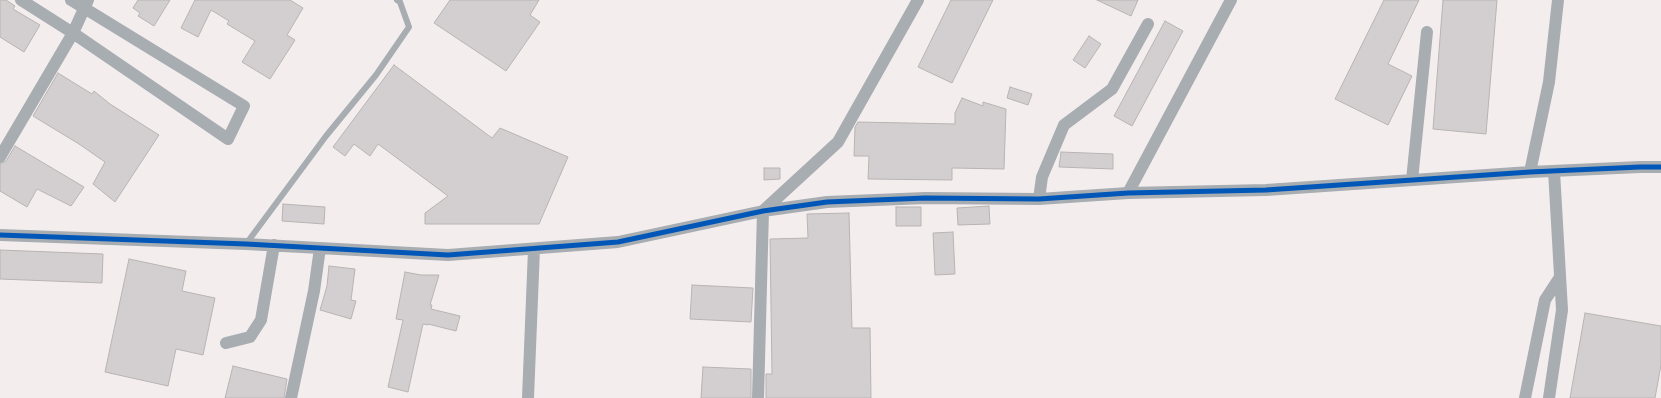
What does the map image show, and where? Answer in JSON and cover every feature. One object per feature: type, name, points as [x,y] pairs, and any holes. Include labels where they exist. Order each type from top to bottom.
[{"type":"street","points":[[21,0],[73,33],[228,139],[244,106],[86,4],[71,0]]},
{"type":"street","points":[[758,398],[763,211],[838,142],[918,0]]},
{"type":"street","points":[[1128,193],[1231,0]]},
{"type":"street","points":[[1530,172],[1549,82],[1558,0]]},
{"type":"street","points":[[0,158],[73,33],[86,4]]},
{"type":"street","points":[[1039,199],[1042,177],[1064,125],[1112,89],[1148,24]]},
{"type":"street","points":[[1412,180],[1427,32]]},
{"type":"street","points":[[0,235],[274,245],[448,255],[618,242],[763,211],[827,202],[925,198],[1039,199],[1128,193],[1266,190],[1530,172],[1640,166],[1661,167]]},
{"type":"street","points":[[1549,398],[1562,310],[1554,171]]},
{"type":"street","points":[[226,343],[250,337],[261,320],[274,245]]},
{"type":"street","points":[[291,398],[314,291],[320,248]]},
{"type":"street","points":[[528,398],[534,249]]},
{"type":"street","points":[[1525,398],[1545,300],[1560,277]]},
{"type":"lane","points":[[246,244],[326,136],[376,75],[409,27],[400,2],[397,0]]},
{"type":"building","points":[[0,0],[6,0],[15,6],[13,9],[40,25],[24,52],[0,37]]},
{"type":"building","points":[[138,0],[170,0],[154,26],[138,16],[140,13],[133,8]]},
{"type":"building","points":[[195,0],[290,0],[303,8],[287,35],[295,40],[270,79],[242,62],[255,41],[227,24],[229,21],[211,10],[198,37],[181,28]]},
{"type":"building","points":[[450,0],[539,0],[530,15],[540,22],[506,71],[434,23]]},
{"type":"building","points":[[951,0],[993,0],[952,83],[918,67]]},
{"type":"building","points":[[1097,0],[1138,0],[1131,16]]},
{"type":"building","points":[[1384,0],[1419,0],[1388,64],[1412,76],[1388,125],[1335,99]]},
{"type":"building","points":[[1443,0],[1497,0],[1486,134],[1433,129]]},
{"type":"building","points":[[1165,21],[1183,31],[1132,126],[1114,116]]},
{"type":"building","points":[[1089,36],[1101,44],[1085,68],[1073,60]]},
{"type":"building","points":[[394,65],[492,138],[500,128],[568,157],[539,224],[425,224],[425,213],[448,196],[378,144],[370,156],[354,144],[345,156],[333,147]]},
{"type":"building","points":[[58,73],[92,94],[94,91],[110,104],[159,135],[115,202],[93,184],[105,162],[33,116]]},
{"type":"building","points":[[1010,87],[1032,94],[1028,105],[1007,98]]},
{"type":"building","points":[[962,98],[983,106],[983,102],[1006,109],[1004,169],[952,168],[952,180],[868,179],[869,156],[854,156],[855,127],[858,122],[955,124],[955,113]]},
{"type":"building","points":[[15,146],[84,187],[71,206],[37,189],[27,207],[0,191],[0,164],[6,161]]},
{"type":"building","points":[[1061,152],[1113,154],[1113,169],[1059,167]]},
{"type":"building","points":[[764,168],[780,168],[780,179],[764,180]]},
{"type":"building","points":[[283,204],[325,207],[324,224],[282,221]]},
{"type":"building","points":[[989,206],[990,224],[958,225],[957,208]]},
{"type":"building","points":[[896,207],[921,207],[921,226],[896,226]]},
{"type":"building","points":[[849,213],[852,328],[870,328],[871,398],[766,398],[766,374],[772,374],[770,239],[808,238],[807,214]]},
{"type":"building","points":[[953,232],[955,274],[935,275],[933,233]]},
{"type":"building","points":[[0,250],[103,254],[102,283],[0,279]]},
{"type":"building","points":[[129,259],[186,271],[182,291],[215,298],[203,355],[176,349],[168,386],[105,372]]},
{"type":"building","points":[[329,266],[355,269],[351,300],[356,301],[351,319],[320,310],[327,286]]},
{"type":"building","points":[[405,272],[421,275],[439,275],[430,305],[432,305],[431,309],[460,316],[456,331],[423,324],[408,392],[388,387],[403,320],[396,319]]},
{"type":"building","points":[[692,285],[753,288],[751,322],[690,319]]},
{"type":"building","points":[[1585,313],[1661,326],[1661,365],[1655,398],[1570,398]]},
{"type":"building","points":[[233,366],[287,379],[284,398],[225,398]]},
{"type":"building","points":[[703,367],[751,369],[751,398],[701,398]]},
{"type":"cycle path","points":[[0,235],[246,244],[448,255],[618,242],[763,211],[827,202],[925,198],[1039,199],[1128,193],[1266,190],[1530,172],[1661,167]]}]
